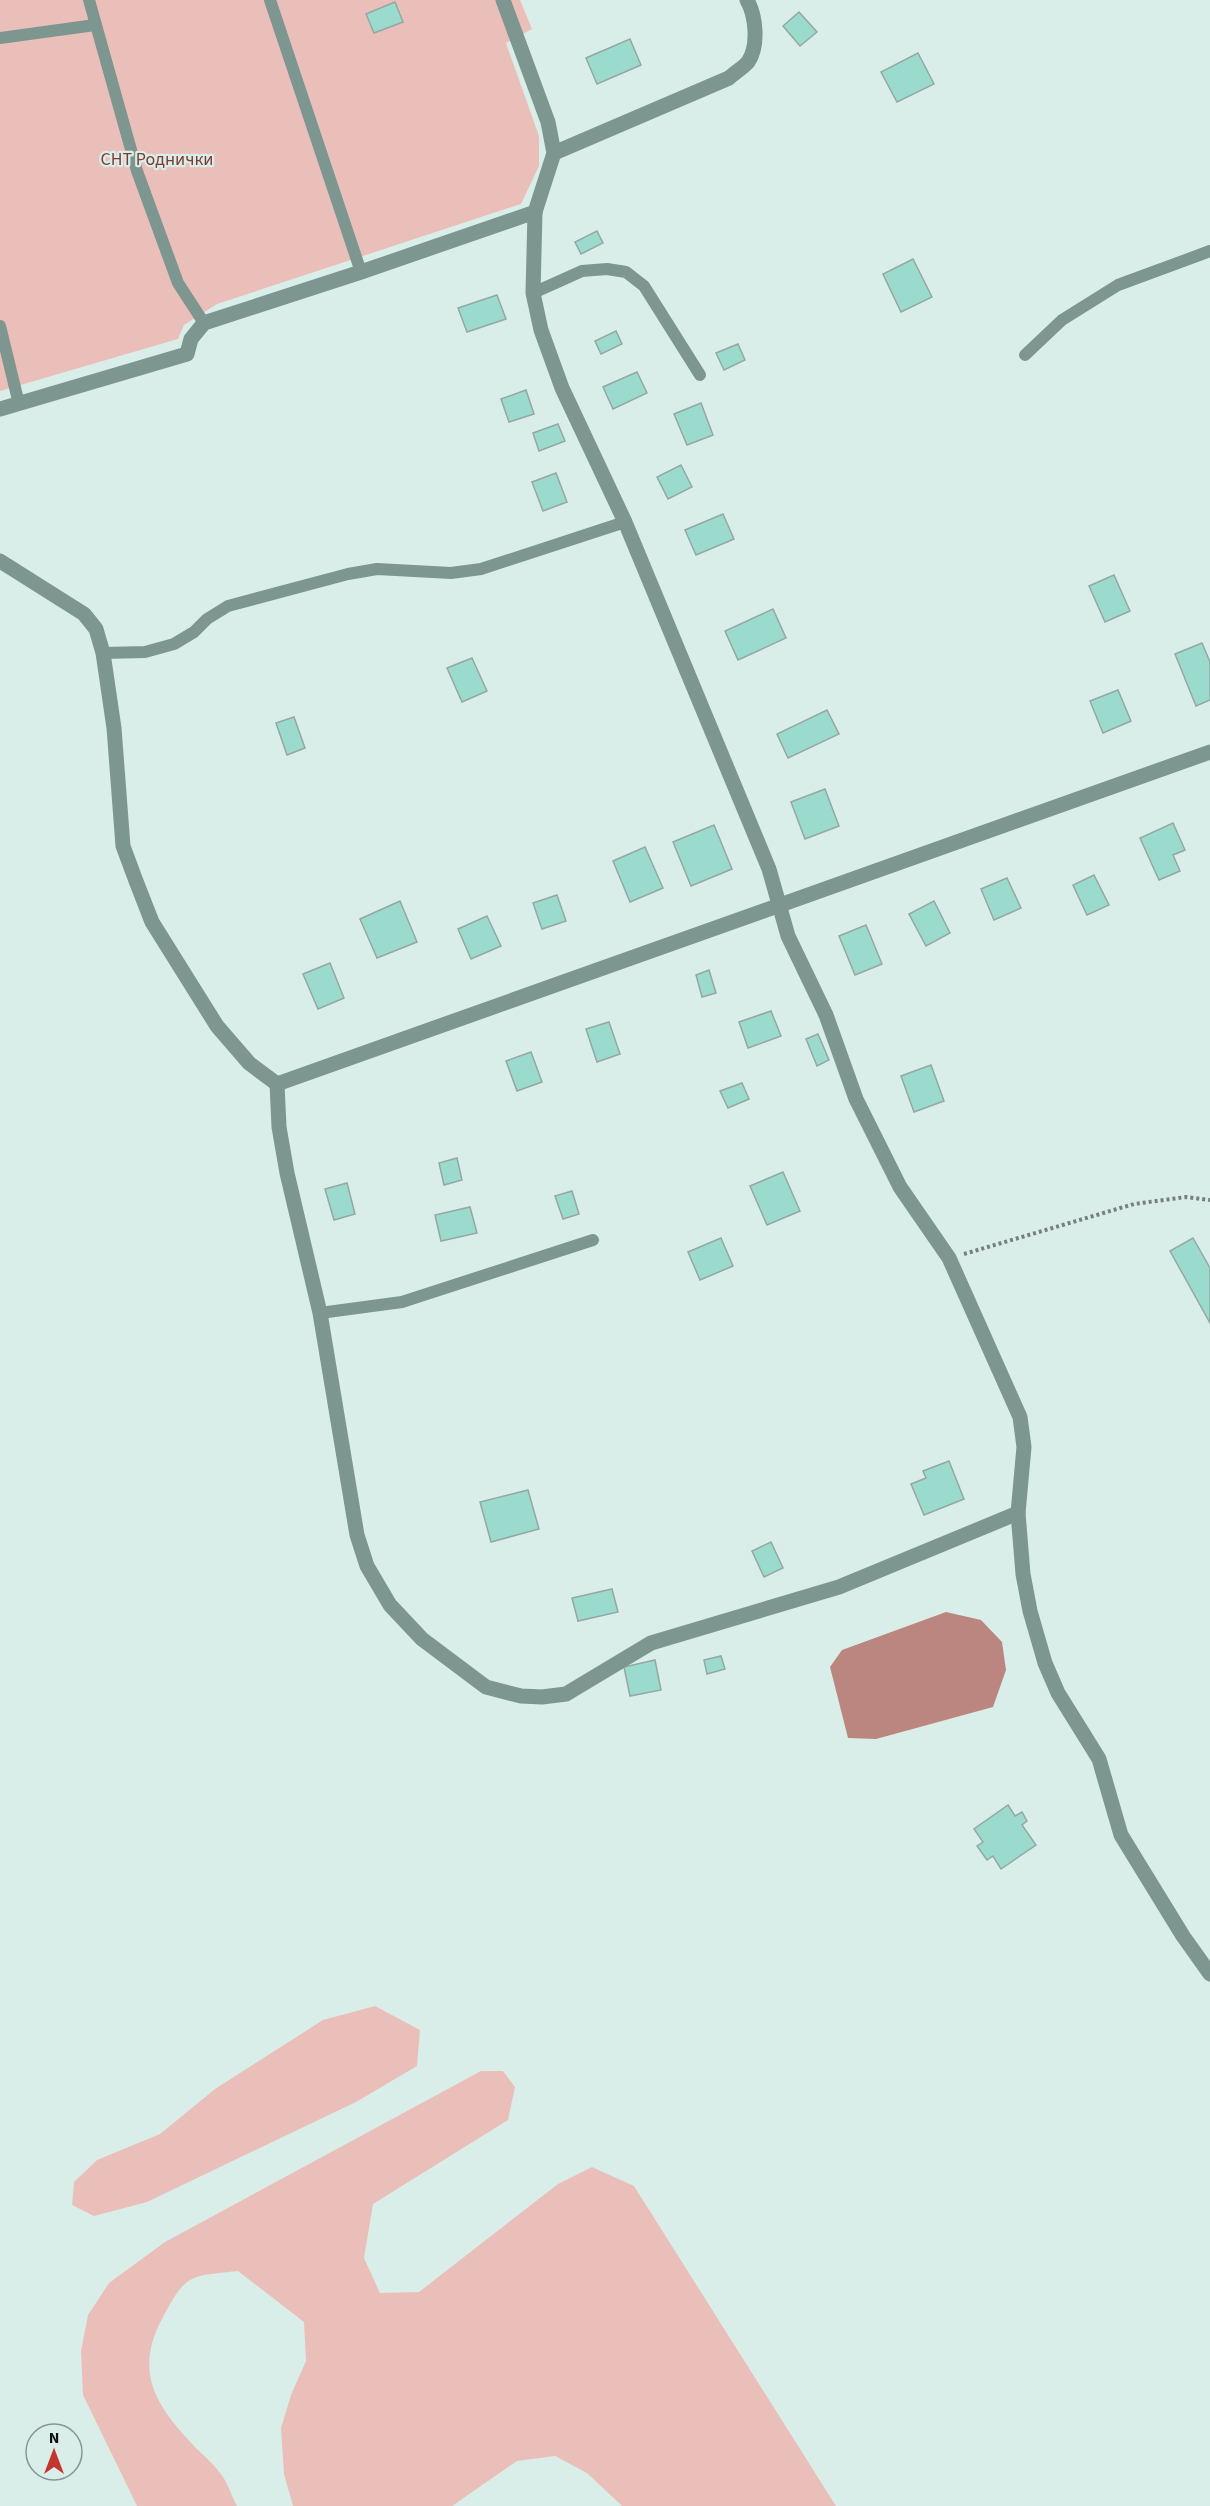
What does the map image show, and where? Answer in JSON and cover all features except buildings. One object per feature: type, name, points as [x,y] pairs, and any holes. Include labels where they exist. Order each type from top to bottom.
[{"type":"street","points":[[502,0],[548,122],[554,153],[535,212],[533,293],[541,330],[562,388],[625,522],[769,869],[788,936],[826,1015],[856,1099],[900,1187],[949,1258],[1020,1418],[1024,1447],[1018,1513],[1023,1574],[1030,1611],[1045,1663],[1058,1693],[1099,1759],[1121,1835],[1210,1974]]},
{"type":"street","points":[[554,153],[729,78],[748,62],[754,46],[752,9],[747,0]]},
{"type":"street","points":[[0,409],[187,354],[191,339],[204,323],[535,212]]},
{"type":"street","points":[[0,561],[84,614],[96,629],[103,652],[114,728],[123,846],[152,922],[217,1026],[249,1063],[278,1084]]},
{"type":"street","points":[[278,1084],[1210,752]]},
{"type":"street","points":[[278,1084],[279,1127],[285,1162],[320,1313],[357,1535],[368,1566],[390,1605],[422,1639],[486,1687],[521,1696],[542,1697],[566,1694],[651,1643],[839,1587],[1018,1513]]},
{"type":"lane","points":[[88,0],[141,182],[178,284],[204,323]]},
{"type":"lane","points":[[270,0],[361,272]]},
{"type":"lane","points":[[0,38],[95,25]]},
{"type":"lane","points":[[1025,355],[1062,320],[1118,285],[1210,251]]},
{"type":"lane","points":[[533,293],[582,271],[607,268],[626,272],[644,286],[700,375]]},
{"type":"lane","points":[[0,326],[19,404]]},
{"type":"lane","points":[[103,652],[145,651],[174,644],[228,606],[348,574],[377,569],[451,573],[481,569],[625,522]]},
{"type":"lane","points":[[320,1313],[402,1302],[593,1240]]},
{"type":"path","points":[[949,1258],[1134,1204],[1186,1197],[1210,1200]]},
{"type":"green space","name":"СНТ Роднички","points":[[0,0],[520,0],[532,29],[506,43],[539,136],[539,166],[521,204],[217,304],[184,325],[178,339],[0,391]]},
{"type":"green space","points":[[375,2006],[420,2030],[417,2066],[356,2102],[147,2202],[94,2216],[72,2205],[74,2182],[97,2160],[160,2134],[215,2089],[323,2020]]},
{"type":"green space","points":[[481,2071],[503,2071],[515,2087],[508,2120],[373,2204],[364,2258],[380,2293],[419,2292],[558,2184],[592,2167],[634,2186],[836,2506],[622,2506],[587,2473],[555,2456],[517,2461],[452,2506],[293,2506],[284,2474],[281,2428],[291,2395],[306,2361],[304,2322],[238,2271],[200,2276],[184,2284],[163,2317],[154,2337],[150,2355],[153,2387],[160,2402],[181,2432],[220,2473],[237,2506],[137,2506],[83,2395],[81,2351],[88,2315],[109,2283],[165,2242]]},
{"type":"shaded area","points":[[946,1612],[981,1620],[1002,1642],[1006,1670],[993,1707],[876,1739],[848,1738],[830,1667],[842,1650]]}]
